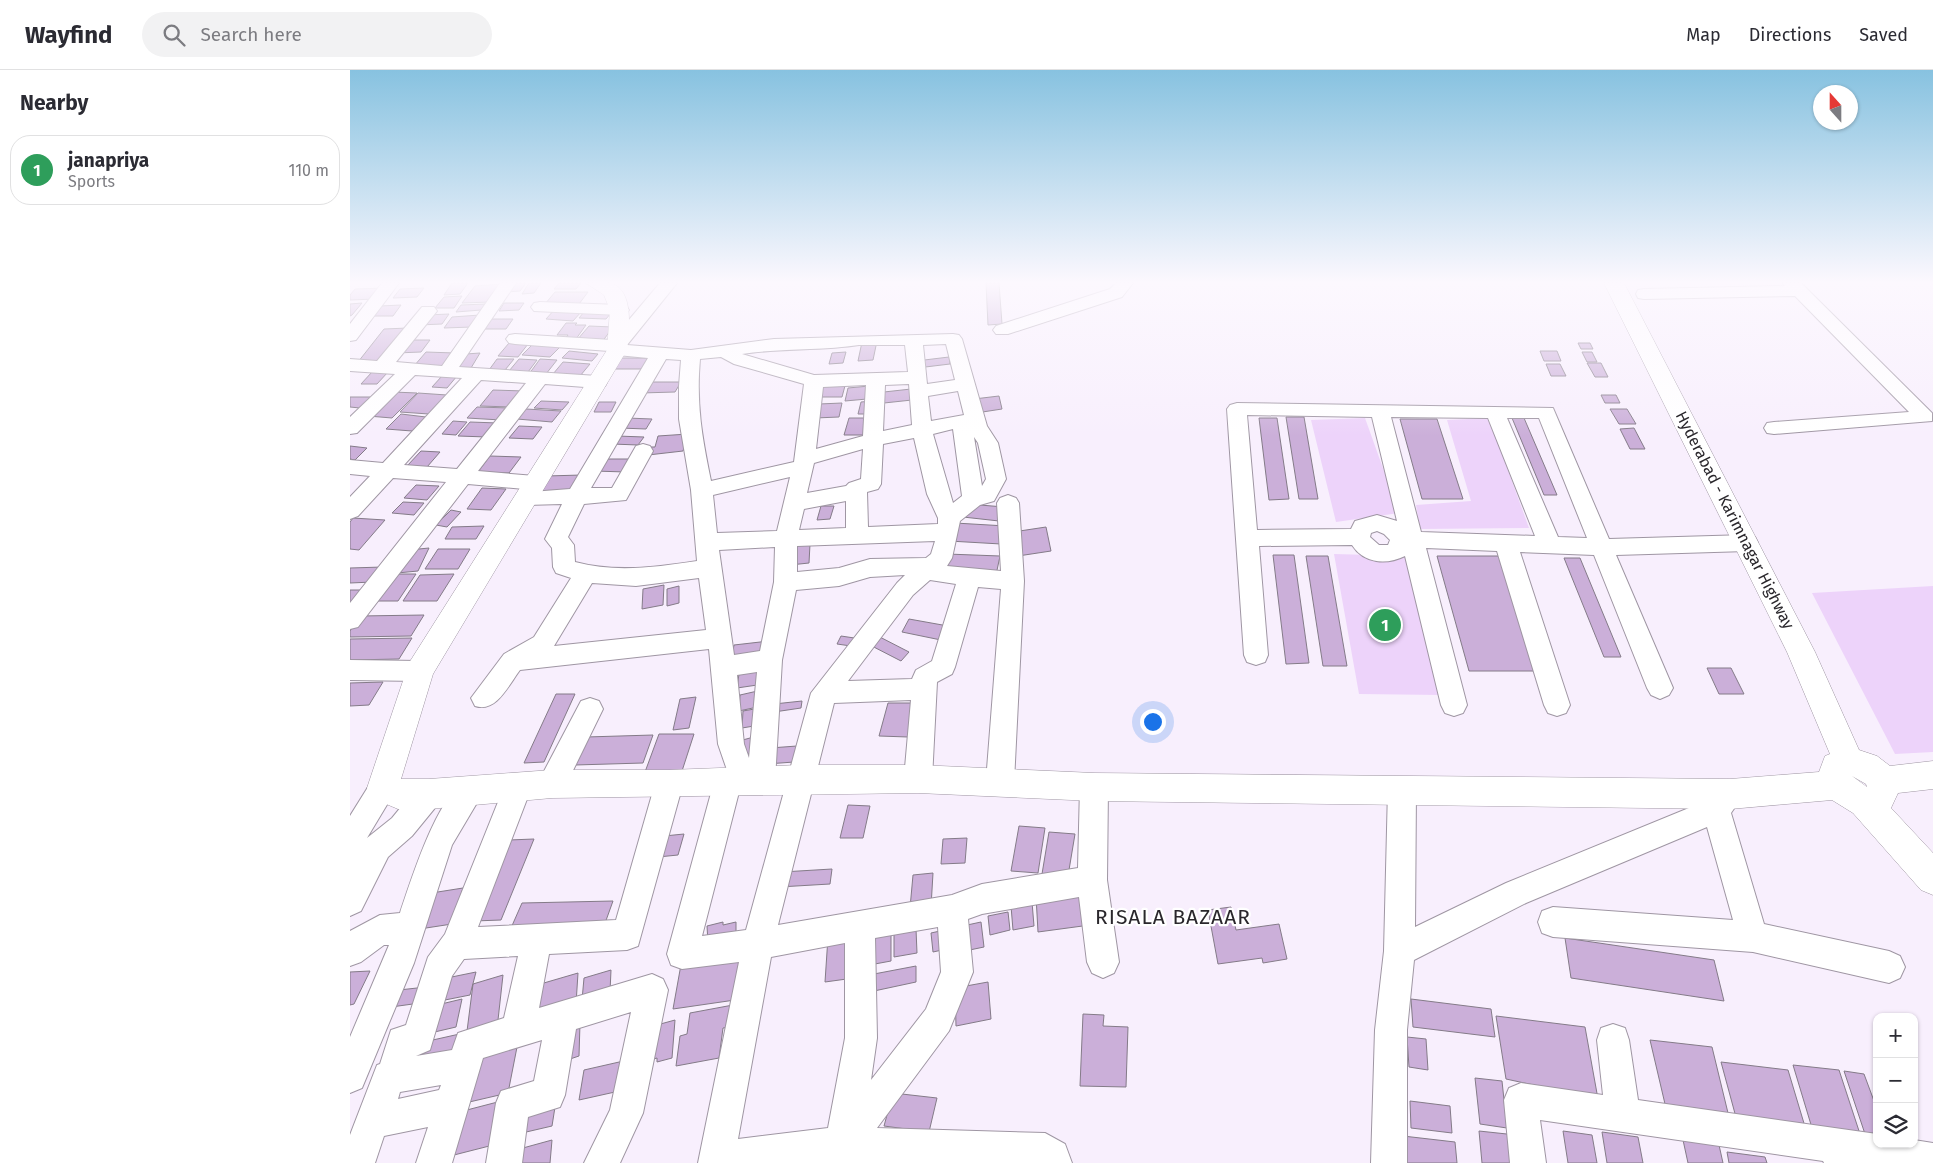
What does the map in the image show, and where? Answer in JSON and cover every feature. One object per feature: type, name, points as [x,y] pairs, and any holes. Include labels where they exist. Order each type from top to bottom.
[{"type":"main road","points":[[618,334],[617,348],[598,382],[419,671],[383,788],[398,794],[429,794],[552,784],[670,784],[800,779],[918,779],[1094,787],[1402,789],[1723,802],[1862,786],[1933,775]]},
{"type":"main road","name":"Hyderabad - Karimnagar Highway","points":[[1640,334],[1801,652],[1862,786],[1933,859]]},
{"type":"main road","points":[[1862,786],[1933,878]]},
{"type":"street","points":[[383,366],[409,334]]},
{"type":"street","points":[[448,370],[473,334]]},
{"type":"street","points":[[617,348],[628,334]]},
{"type":"street","points":[[1774,428],[1925,417],[1842,334]]},
{"type":"street","points":[[708,542],[857,534],[948,525],[973,499],[987,496],[996,479],[988,443],[977,426],[964,384],[953,338],[914,340],[853,360],[814,381],[740,360],[724,351]]},
{"type":"street","points":[[515,339],[660,353],[692,354],[774,344],[830,344],[876,379],[917,385],[964,384]]},
{"type":"street","points":[[914,340],[922,430],[948,525],[941,558],[905,589],[824,693],[758,944],[716,1161],[840,1153],[1045,1151],[1053,1156],[1054,1163]]},
{"type":"street","points":[[660,353],[576,497],[556,539],[563,545],[564,567],[585,574],[634,579],[709,568]]},
{"type":"street","points":[[692,354],[688,386],[689,419],[702,490],[709,568],[724,667],[730,744],[745,781]]},
{"type":"street","points":[[350,365],[448,370],[598,382]]},
{"type":"street","points":[[350,428],[412,368]]},
{"type":"street","points":[[350,511],[477,373]]},
{"type":"street","points":[[350,620],[540,378]]},
{"type":"street","points":[[857,534],[856,488],[871,484],[876,379]]},
{"type":"street","points":[[814,381],[805,463],[786,539],[786,582],[745,781],[682,954],[758,944],[952,910],[982,899],[1092,880]]},
{"type":"street","points":[[1256,655],[1237,409],[1546,412],[1660,688]]},
{"type":"street","points":[[1380,411],[1406,539],[1454,706]]},
{"type":"street","points":[[1495,412],[1550,545]]},
{"type":"street","points":[[702,490],[805,463],[872,440],[962,421],[973,499]]},
{"type":"street","points":[[350,467],[388,469],[461,478],[576,497],[618,495],[643,451]]},
{"type":"street","points":[[796,503],[856,492]]},
{"type":"street","points":[[1000,782],[1013,582],[1008,503]]},
{"type":"street","points":[[1247,538],[1358,537],[1363,527],[1377,523],[1392,528],[1406,539],[1602,547],[1747,543]]},
{"type":"street","points":[[1506,543],[1557,705]]},
{"type":"street","points":[[786,582],[839,577],[870,568],[929,568],[970,578],[1013,582]]},
{"type":"street","points":[[484,698],[513,661],[543,644],[585,574]]},
{"type":"street","points":[[918,779],[925,677],[943,667],[970,578]]},
{"type":"street","points":[[513,661],[719,638]]},
{"type":"street","points":[[724,667],[770,660]]},
{"type":"street","points":[[350,670],[419,671]]},
{"type":"street","points":[[824,693],[924,689]]},
{"type":"street","points":[[552,784],[590,709]]},
{"type":"street","points":[[456,944],[627,935],[670,784]]},
{"type":"street","points":[[393,1076],[403,1042],[418,1038],[438,968],[456,944],[518,786]]},
{"type":"street","points":[[1094,787],[1092,880],[1103,962]]},
{"type":"street","points":[[350,841],[383,788]]},
{"type":"street","points":[[1389,1163],[1391,1030],[1398,950],[1402,789]]},
{"type":"street","points":[[350,1076],[398,963],[440,838],[470,791]]},
{"type":"street","points":[[350,872],[402,827],[429,794]]},
{"type":"street","points":[[1398,950],[1516,893],[1723,802],[1754,936]]},
{"type":"street","points":[[350,901],[381,845]]},
{"type":"street","points":[[840,1153],[938,1020],[957,972],[952,910]]},
{"type":"street","points":[[1553,922],[1754,936],[1889,967]]},
{"type":"street","points":[[840,1153],[861,1038],[860,925]]},
{"type":"street","points":[[350,951],[353,946],[380,930],[410,928]]},
{"type":"street","points":[[518,1030],[537,940]]},
{"type":"street","points":[[434,1163],[470,1045],[652,990],[626,1113],[602,1163]]},
{"type":"street","points":[[504,1163],[513,1103],[548,1095],[562,1017]]},
{"type":"street","points":[[1613,1040],[1623,1114]]},
{"type":"street","points":[[357,1163],[389,1077],[464,1064]]},
{"type":"street","points":[[1528,1163],[1521,1100],[1623,1114],[1838,1154],[1917,1160]]},
{"type":"street","points":[[371,1122],[452,1104]]},
{"type":"shaded area","points":[[1365,418],[1399,513],[1336,522],[1311,420]]},
{"type":"shaded area","points":[[1489,418],[1529,528],[1420,529],[1416,505],[1471,501],[1447,420]]},
{"type":"shaded area","points":[[1334,554],[1408,556],[1441,695],[1359,694]]},
{"type":"shaded area","points":[[1933,586],[1933,752],[1895,754],[1812,593]]},
{"type":"building","points":[[380,334],[403,334],[383,361],[358,362]]},
{"type":"building","points":[[580,334],[576,339],[565,339],[568,335],[557,335]]},
{"type":"building","points":[[582,334],[608,334],[602,342],[577,340]]},
{"type":"building","points":[[406,340],[430,340],[421,352],[396,353]]},
{"type":"building","points":[[877,341],[873,360],[858,361],[862,342]]},
{"type":"building","points":[[509,343],[528,344],[518,357],[498,356]]},
{"type":"building","points":[[1578,343],[1590,343],[1593,349],[1581,349]]},
{"type":"building","points":[[533,344],[561,346],[550,357],[522,355]]},
{"type":"building","points":[[569,351],[598,354],[592,361],[562,358]]},
{"type":"building","points":[[1540,351],[1557,351],[1561,361],[1544,361]]},
{"type":"building","points":[[426,352],[455,353],[443,367],[414,366]]},
{"type":"building","points":[[846,352],[843,363],[829,364],[832,353]]},
{"type":"building","points":[[1582,352],[1592,352],[1597,362],[1587,362]]},
{"type":"building","points":[[480,353],[471,368],[456,369],[466,354]]},
{"type":"building","points":[[949,357],[950,364],[917,368],[916,361]]},
{"type":"building","points":[[620,358],[652,358],[646,369],[613,369]]},
{"type":"building","points":[[497,359],[514,359],[505,370],[489,370]]},
{"type":"building","points":[[519,359],[537,360],[528,372],[509,371]]},
{"type":"building","points":[[540,359],[557,360],[546,374],[529,374]]},
{"type":"building","points":[[563,362],[590,364],[580,376],[553,374]]},
{"type":"building","points":[[1587,363],[1601,363],[1608,377],[1595,377]]},
{"type":"building","points":[[1546,364],[1560,364],[1566,376],[1551,376]]},
{"type":"building","points":[[372,372],[388,372],[377,384],[361,384]]},
{"type":"building","points":[[442,376],[457,376],[447,388],[432,387]]},
{"type":"building","points":[[647,382],[681,382],[675,392],[641,393]]},
{"type":"building","points":[[821,382],[846,382],[842,397],[816,397]]},
{"type":"building","points":[[869,386],[867,399],[845,401],[848,388]]},
{"type":"building","points":[[911,389],[912,400],[884,403],[884,392]]},
{"type":"building","points":[[493,390],[524,391],[511,407],[480,406]]},
{"type":"building","points":[[393,392],[417,393],[392,418],[368,416]]},
{"type":"building","points":[[418,393],[447,395],[429,414],[400,412]]},
{"type":"building","points":[[1601,395],[1616,395],[1620,403],[1605,403]]},
{"type":"building","points":[[999,396],[1002,409],[976,413],[974,399]]},
{"type":"building","points":[[350,397],[370,397],[360,408],[350,407]]},
{"type":"building","points":[[541,401],[569,402],[562,410],[534,408]]},
{"type":"building","points":[[872,401],[869,414],[858,414],[861,402]]},
{"type":"building","points":[[599,402],[616,402],[611,412],[594,412]]},
{"type":"building","points":[[842,403],[839,417],[815,418],[819,404]]},
{"type":"building","points":[[477,407],[510,408],[501,420],[467,418]]},
{"type":"building","points":[[526,409],[561,411],[552,422],[517,419]]},
{"type":"building","points":[[1610,409],[1627,409],[1636,424],[1619,424]]},
{"type":"building","points":[[401,414],[426,417],[412,431],[386,429]]},
{"type":"building","points":[[1286,417],[1304,417],[1318,499],[1299,499]]},
{"type":"building","points":[[627,418],[652,419],[646,429],[620,428]]},
{"type":"building","points":[[849,418],[869,418],[864,435],[844,435]]},
{"type":"building","points":[[1259,418],[1277,418],[1289,499],[1269,500]]},
{"type":"building","points":[[1512,418],[1524,418],[1557,495],[1544,495]]},
{"type":"building","points":[[1400,419],[1437,419],[1463,499],[1422,499]]},
{"type":"building","points":[[453,421],[467,422],[456,435],[442,434]]},
{"type":"building","points":[[470,422],[498,423],[487,437],[458,436]]},
{"type":"building","points":[[519,426],[542,427],[533,439],[509,438]]},
{"type":"building","points":[[1634,428],[1645,449],[1630,449],[1620,429]]},
{"type":"building","points":[[688,434],[683,451],[648,455],[651,447],[655,447],[658,436]]},
{"type":"building","points":[[617,436],[644,437],[638,445],[612,444]]},
{"type":"building","points":[[350,446],[367,448],[355,460],[350,459]]},
{"type":"building","points":[[421,451],[440,452],[427,467],[407,466]]},
{"type":"building","points":[[490,456],[521,457],[509,473],[478,472]]},
{"type":"building","points":[[601,459],[633,459],[626,472],[594,471]]},
{"type":"building","points":[[582,475],[572,493],[535,493],[546,476]]},
{"type":"building","points":[[416,485],[439,486],[427,500],[404,498]]},
{"type":"building","points":[[482,488],[506,489],[491,510],[467,509]]},
{"type":"building","points":[[403,502],[424,503],[414,515],[392,513]]},
{"type":"building","points":[[968,504],[1004,507],[999,521],[963,517]]},
{"type":"building","points":[[821,506],[834,506],[830,519],[817,520]]},
{"type":"building","points":[[451,510],[461,512],[447,527],[436,525]]},
{"type":"building","points":[[353,518],[385,520],[359,550],[350,549],[350,522]]},
{"type":"building","points":[[955,523],[1006,526],[1001,544],[949,541]]},
{"type":"building","points":[[484,526],[476,539],[445,539],[452,527]]},
{"type":"building","points":[[1046,527],[1051,551],[1018,556],[1013,532]]},
{"type":"building","points":[[810,544],[809,563],[790,565],[792,546]]},
{"type":"building","points":[[429,548],[418,571],[397,573],[409,550]]},
{"type":"building","points":[[438,549],[470,549],[458,569],[425,569]]},
{"type":"building","points":[[947,554],[1000,556],[996,575],[942,572]]},
{"type":"building","points":[[1273,555],[1294,555],[1309,663],[1286,664]]},
{"type":"building","points":[[1306,556],[1328,556],[1347,666],[1323,666]]},
{"type":"building","points":[[1437,556],[1502,556],[1542,671],[1469,671]]},
{"type":"building","points":[[1564,558],[1580,558],[1621,657],[1604,657]]},
{"type":"building","points":[[383,567],[373,582],[350,583],[350,568]]},
{"type":"building","points":[[392,574],[416,574],[398,601],[373,601]]},
{"type":"building","points":[[454,574],[437,601],[403,601],[420,575]]},
{"type":"building","points":[[664,585],[663,605],[642,609],[643,589]]},
{"type":"building","points":[[679,586],[679,603],[667,606],[667,589]]},
{"type":"building","points":[[350,590],[366,590],[350,609]]},
{"type":"building","points":[[424,615],[411,636],[350,637],[350,631],[360,616]]},
{"type":"building","points":[[909,619],[948,626],[941,640],[902,632]]},
{"type":"building","points":[[874,634],[909,652],[901,661],[866,643]]},
{"type":"building","points":[[841,636],[861,639],[858,647],[837,644]]},
{"type":"building","points":[[412,638],[399,659],[350,660],[350,639]]},
{"type":"building","points":[[769,641],[766,659],[731,663],[734,645]]},
{"type":"building","points":[[767,664],[764,684],[737,688],[740,667]]},
{"type":"building","points":[[1707,668],[1731,668],[1744,694],[1719,694]]},
{"type":"building","points":[[383,682],[369,705],[350,706],[350,683]]},
{"type":"building","points":[[762,690],[762,706],[739,711],[740,695]]},
{"type":"building","points":[[556,694],[575,694],[544,762],[524,763]]},
{"type":"building","points":[[696,697],[689,728],[673,730],[680,699]]},
{"type":"building","points":[[802,701],[801,708],[774,712],[774,704]]},
{"type":"building","points":[[888,703],[916,703],[908,737],[879,736]]},
{"type":"building","points":[[760,708],[760,725],[742,728],[743,711]]},
{"type":"building","points":[[659,734],[694,734],[682,771],[645,772]]},
{"type":"building","points":[[653,735],[643,763],[575,765],[586,737]]},
{"type":"building","points":[[761,735],[762,751],[740,757],[739,741]]},
{"type":"building","points":[[797,746],[794,762],[767,764],[770,748]]},
{"type":"building","points":[[848,805],[870,806],[863,838],[840,838]]},
{"type":"building","points":[[1019,826],[1045,828],[1038,873],[1011,871]]},
{"type":"building","points":[[1049,832],[1075,834],[1068,876],[1042,874]]},
{"type":"building","points":[[684,834],[678,855],[658,857],[664,836]]},
{"type":"building","points":[[967,838],[965,863],[941,864],[943,839]]},
{"type":"building","points":[[534,839],[501,920],[474,921],[509,840]]},
{"type":"building","points":[[832,869],[830,884],[779,887],[782,872]]},
{"type":"building","points":[[933,873],[931,907],[910,908],[913,875]]},
{"type":"building","points":[[463,888],[452,924],[413,930],[425,894]]},
{"type":"building","points":[[1087,890],[1090,925],[1038,932],[1036,896]]},
{"type":"building","points":[[613,901],[604,926],[511,928],[522,903]]},
{"type":"building","points":[[1032,902],[1034,926],[1013,930],[1011,906]]},
{"type":"building","points":[[1231,907],[1236,930],[1279,924],[1287,959],[1263,963],[1262,958],[1218,964],[1208,910]]},
{"type":"building","points":[[1008,912],[1010,930],[990,935],[988,916]]},
{"type":"building","points":[[723,922],[723,925],[736,922],[736,938],[708,943],[707,926]]},
{"type":"building","points":[[981,922],[984,947],[960,952],[958,927]]},
{"type":"building","points":[[891,925],[891,961],[864,966],[865,929]]},
{"type":"building","points":[[916,929],[917,953],[894,957],[894,933]]},
{"type":"building","points":[[949,929],[951,948],[933,952],[931,933]]},
{"type":"building","points":[[856,933],[854,978],[825,982],[828,937]]},
{"type":"building","points":[[1565,938],[1714,960],[1724,1001],[1571,978]]},
{"type":"building","points":[[742,951],[735,1000],[673,1009],[682,959]]},
{"type":"building","points":[[916,966],[916,982],[874,991],[874,974]]},
{"type":"building","points":[[611,970],[610,992],[582,1000],[584,978]]},
{"type":"building","points":[[370,971],[354,1004],[350,1005],[350,972]]},
{"type":"building","points":[[476,972],[470,995],[430,1003],[437,980]]},
{"type":"building","points":[[578,973],[576,1004],[534,1017],[537,985]]},
{"type":"building","points":[[503,975],[497,1029],[466,1039],[473,984]]},
{"type":"building","points":[[988,982],[991,1019],[956,1026],[955,988]]},
{"type":"building","points":[[426,987],[420,1003],[384,1008],[390,991]]},
{"type":"building","points":[[462,999],[456,1027],[426,1034],[433,1006]]},
{"type":"building","points":[[1411,999],[1491,1009],[1495,1037],[1413,1027]]},
{"type":"building","points":[[733,1005],[730,1027],[723,1028],[719,1058],[676,1066],[680,1036],[687,1034],[690,1013]]},
{"type":"building","points":[[1083,1014],[1104,1015],[1103,1026],[1128,1027],[1126,1087],[1080,1086]]},
{"type":"building","points":[[1496,1016],[1585,1027],[1598,1099],[1506,1079]]},
{"type":"building","points":[[675,1020],[672,1058],[657,1062],[657,1058],[643,1062],[646,1028]]},
{"type":"building","points":[[580,1023],[579,1056],[561,1062],[562,1029]]},
{"type":"building","points":[[464,1033],[457,1058],[399,1071],[406,1046]]},
{"type":"building","points":[[1407,1037],[1426,1039],[1428,1070],[1409,1067]]},
{"type":"building","points":[[1650,1040],[1712,1047],[1728,1113],[1665,1104]]},
{"type":"building","points":[[518,1042],[508,1093],[465,1103],[476,1052]]},
{"type":"building","points":[[628,1060],[624,1090],[579,1100],[584,1070]]},
{"type":"building","points":[[1721,1062],[1788,1070],[1806,1130],[1737,1121]]},
{"type":"building","points":[[1793,1065],[1839,1070],[1860,1134],[1812,1128]]},
{"type":"building","points":[[1844,1071],[1864,1074],[1873,1098],[1873,1138],[1866,1137]]},
{"type":"building","points":[[1475,1078],[1502,1081],[1507,1128],[1480,1124]]},
{"type":"building","points":[[893,1093],[937,1098],[929,1132],[884,1126]]},
{"type":"building","points":[[513,1098],[505,1142],[454,1155],[463,1111]]},
{"type":"building","points":[[1410,1101],[1450,1106],[1452,1133],[1411,1128]]},
{"type":"building","points":[[555,1107],[552,1126],[509,1136],[513,1117]]},
{"type":"building","points":[[1479,1131],[1516,1135],[1519,1163],[1482,1163]]},
{"type":"building","points":[[1563,1131],[1592,1135],[1597,1163],[1568,1163]]},
{"type":"building","points":[[1602,1132],[1638,1137],[1643,1163],[1607,1163]]},
{"type":"building","points":[[1403,1136],[1455,1142],[1457,1163],[1405,1163]]},
{"type":"building","points":[[552,1140],[550,1163],[510,1163],[512,1151]]},
{"type":"building","points":[[1683,1140],[1719,1145],[1723,1163],[1688,1163]]},
{"type":"building","points":[[1727,1152],[1765,1157],[1767,1163],[1729,1163]]},
{"type":"place","name":"janapriya","points":[[1385,625]]},
{"type":"district","name":"RISALA BAZAAR","points":[[1173,917]]}]
